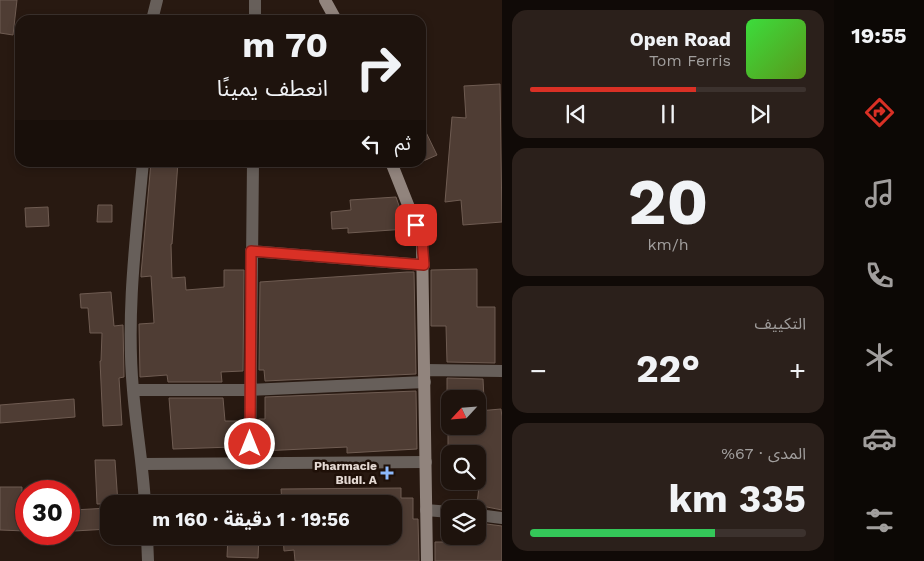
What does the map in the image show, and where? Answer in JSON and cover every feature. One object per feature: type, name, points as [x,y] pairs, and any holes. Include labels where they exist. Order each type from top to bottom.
[{"type":"main road","points":[[325,0],[333,15]]},
{"type":"main road","points":[[393,167],[422,240],[424,265],[427,561]]},
{"type":"street","points":[[153,15],[157,0]]},
{"type":"street","points":[[255,0],[255,15]]},
{"type":"street","points":[[143,167],[131,292],[133,390],[143,464],[145,495]]},
{"type":"street","points":[[250,462],[253,167]]},
{"type":"street","points":[[251,251],[424,265]]},
{"type":"street","points":[[133,390],[250,390],[502,371]]},
{"type":"street","points":[[143,464],[426,462]]},
{"type":"street","points":[[426,510],[441,511]]},
{"type":"street","points":[[486,517],[502,518]]},
{"type":"street","points":[[147,545],[148,561]]},
{"type":"building","points":[[0,0],[17,0],[13,35],[0,33]]},
{"type":"building","points":[[500,84],[502,222],[463,225],[461,200],[445,202],[452,117],[466,118],[464,86]]},
{"type":"building","points":[[426,132],[437,155],[426,160]]},
{"type":"building","points":[[151,167],[178,167],[171,244],[172,278],[185,277],[186,290],[224,287],[224,270],[244,270],[243,371],[221,372],[222,382],[168,382],[167,375],[140,377],[139,324],[154,323],[151,276],[141,277]]},
{"type":"building","points":[[396,197],[407,229],[348,233],[348,228],[332,229],[331,212],[351,210],[350,200]]},
{"type":"building","points":[[98,205],[112,205],[112,222],[97,222]]},
{"type":"building","points":[[48,207],[49,226],[26,227],[25,208]]},
{"type":"building","points":[[477,269],[477,307],[495,307],[495,363],[447,362],[446,326],[431,326],[431,270]]},
{"type":"building","points":[[414,272],[416,374],[265,381],[264,370],[259,370],[260,282]]},
{"type":"building","points":[[111,292],[114,326],[123,325],[124,377],[119,378],[122,425],[103,426],[100,361],[102,333],[90,333],[88,308],[81,308],[80,294]]},
{"type":"building","points":[[447,378],[483,379],[484,390],[447,390]]},
{"type":"building","points":[[416,391],[417,449],[347,453],[347,447],[261,451],[260,439],[258,439],[259,419],[265,419],[265,397]]},
{"type":"building","points":[[169,398],[223,398],[225,421],[242,421],[242,440],[233,441],[233,447],[173,449]]},
{"type":"building","points":[[74,399],[75,417],[0,423],[0,405]]},
{"type":"building","points":[[501,409],[502,510],[486,507],[486,500],[478,500],[479,490],[486,490],[486,445],[448,445],[448,435],[486,435],[486,410]]},
{"type":"building","points":[[95,460],[115,460],[117,495],[100,495],[100,504],[97,504]]},
{"type":"building","points":[[0,487],[15,487],[15,531],[0,530]]},
{"type":"building","points":[[401,488],[401,495],[281,495],[281,489]]},
{"type":"building","points":[[402,498],[413,498],[413,519],[418,519],[419,561],[295,561],[294,550],[284,551],[284,545],[402,545]]},
{"type":"building","points":[[100,508],[100,530],[80,531],[80,510]]},
{"type":"building","points":[[486,524],[502,526],[502,561],[435,561],[435,542],[441,542],[441,545],[486,545]]},
{"type":"building","points":[[228,545],[259,545],[258,558],[227,557]]},
{"type":"place","name":"Pharmacie Blidi. A","points":[[387,473]]},
{"type":"route","points":[[250,444],[251,251],[424,265],[422,240],[416,225]]}]
